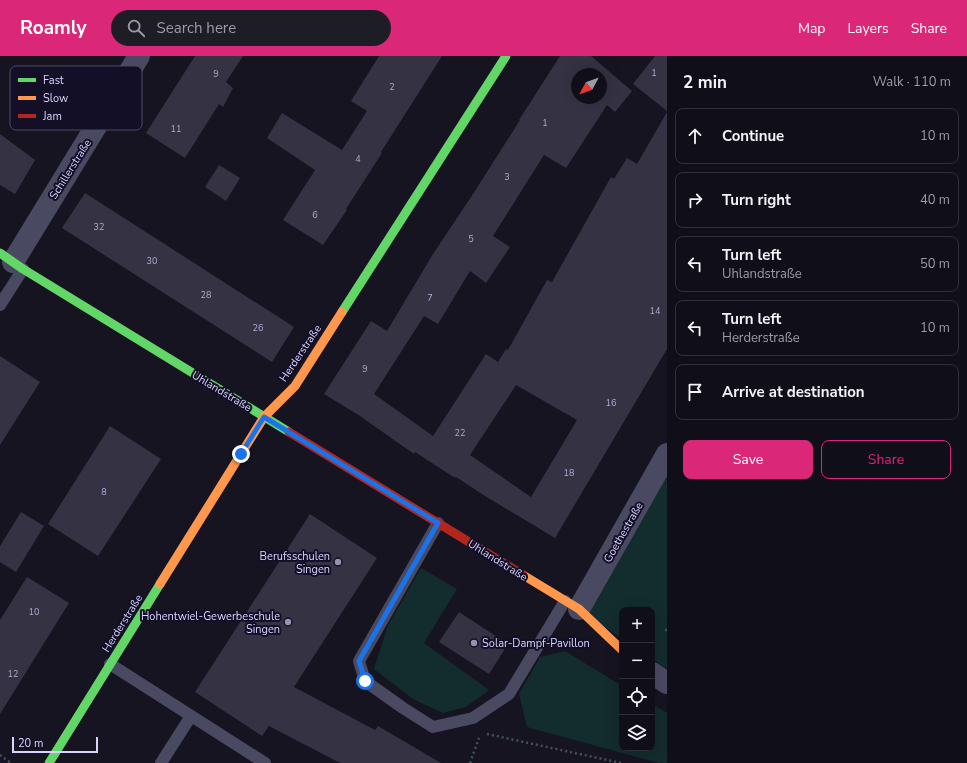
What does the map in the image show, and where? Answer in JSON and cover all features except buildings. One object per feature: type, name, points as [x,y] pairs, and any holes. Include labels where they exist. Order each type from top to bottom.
[{"type":"street","name":"Schillerstraße","points":[[133,66],[139,56]]},
{"type":"street","name":"Herderstraße","points":[[49,763],[264,417],[295,386],[506,56]]},
{"type":"street","name":"Schillerstraße","points":[[12,262],[93,130]]},
{"type":"street","name":"Uhlandstraße","points":[[12,262],[572,605],[619,647]]},
{"type":"street","name":"Goethestraße","points":[[572,605],[667,454]]},
{"type":"street","points":[[655,675],[667,683]]},
{"type":"lane","points":[[0,305],[12,262]]},
{"type":"lane","points":[[438,523],[359,661],[365,681],[433,727],[473,718],[509,694],[572,605]]},
{"type":"lane","points":[[110,664],[260,761]]},
{"type":"lane","points":[[161,763],[191,716]]},
{"type":"path","points":[[481,732],[621,763]]},
{"type":"path","points":[[0,755],[11,763]]},
{"type":"green space","points":[[667,454],[667,669],[655,661],[655,607],[619,607],[619,637],[579,609]]},
{"type":"green space","points":[[421,568],[457,589],[424,643],[489,690],[466,707],[443,713],[413,699],[374,669],[388,625]]},
{"type":"green space","points":[[565,651],[619,684],[619,751],[655,751],[655,706],[667,713],[667,763],[659,763],[527,727],[519,694],[540,657]]},
{"type":"traffic: fast","points":[[342,312],[506,56]]},
{"type":"traffic: fast","points":[[0,253],[23,269],[289,432]]},
{"type":"traffic: fast","points":[[49,763],[160,584]]},
{"type":"traffic: slow","points":[[160,584],[264,417],[295,386],[342,312]]},
{"type":"traffic: slow","points":[[523,575],[579,609],[619,647]]},
{"type":"traffic: jam","points":[[289,432],[523,575]]},
{"type":"place","name":"Berufsschulen Singen","points":[[338,562]]},
{"type":"place","name":"Hohentwiel-Gewerbeschule Singen","points":[[288,622]]},
{"type":"place","name":"Solar-Dampf-Pavillon","points":[[474,643]]},
{"type":"route","points":[[241,454],[264,417],[438,523],[359,661],[365,681]]}]
